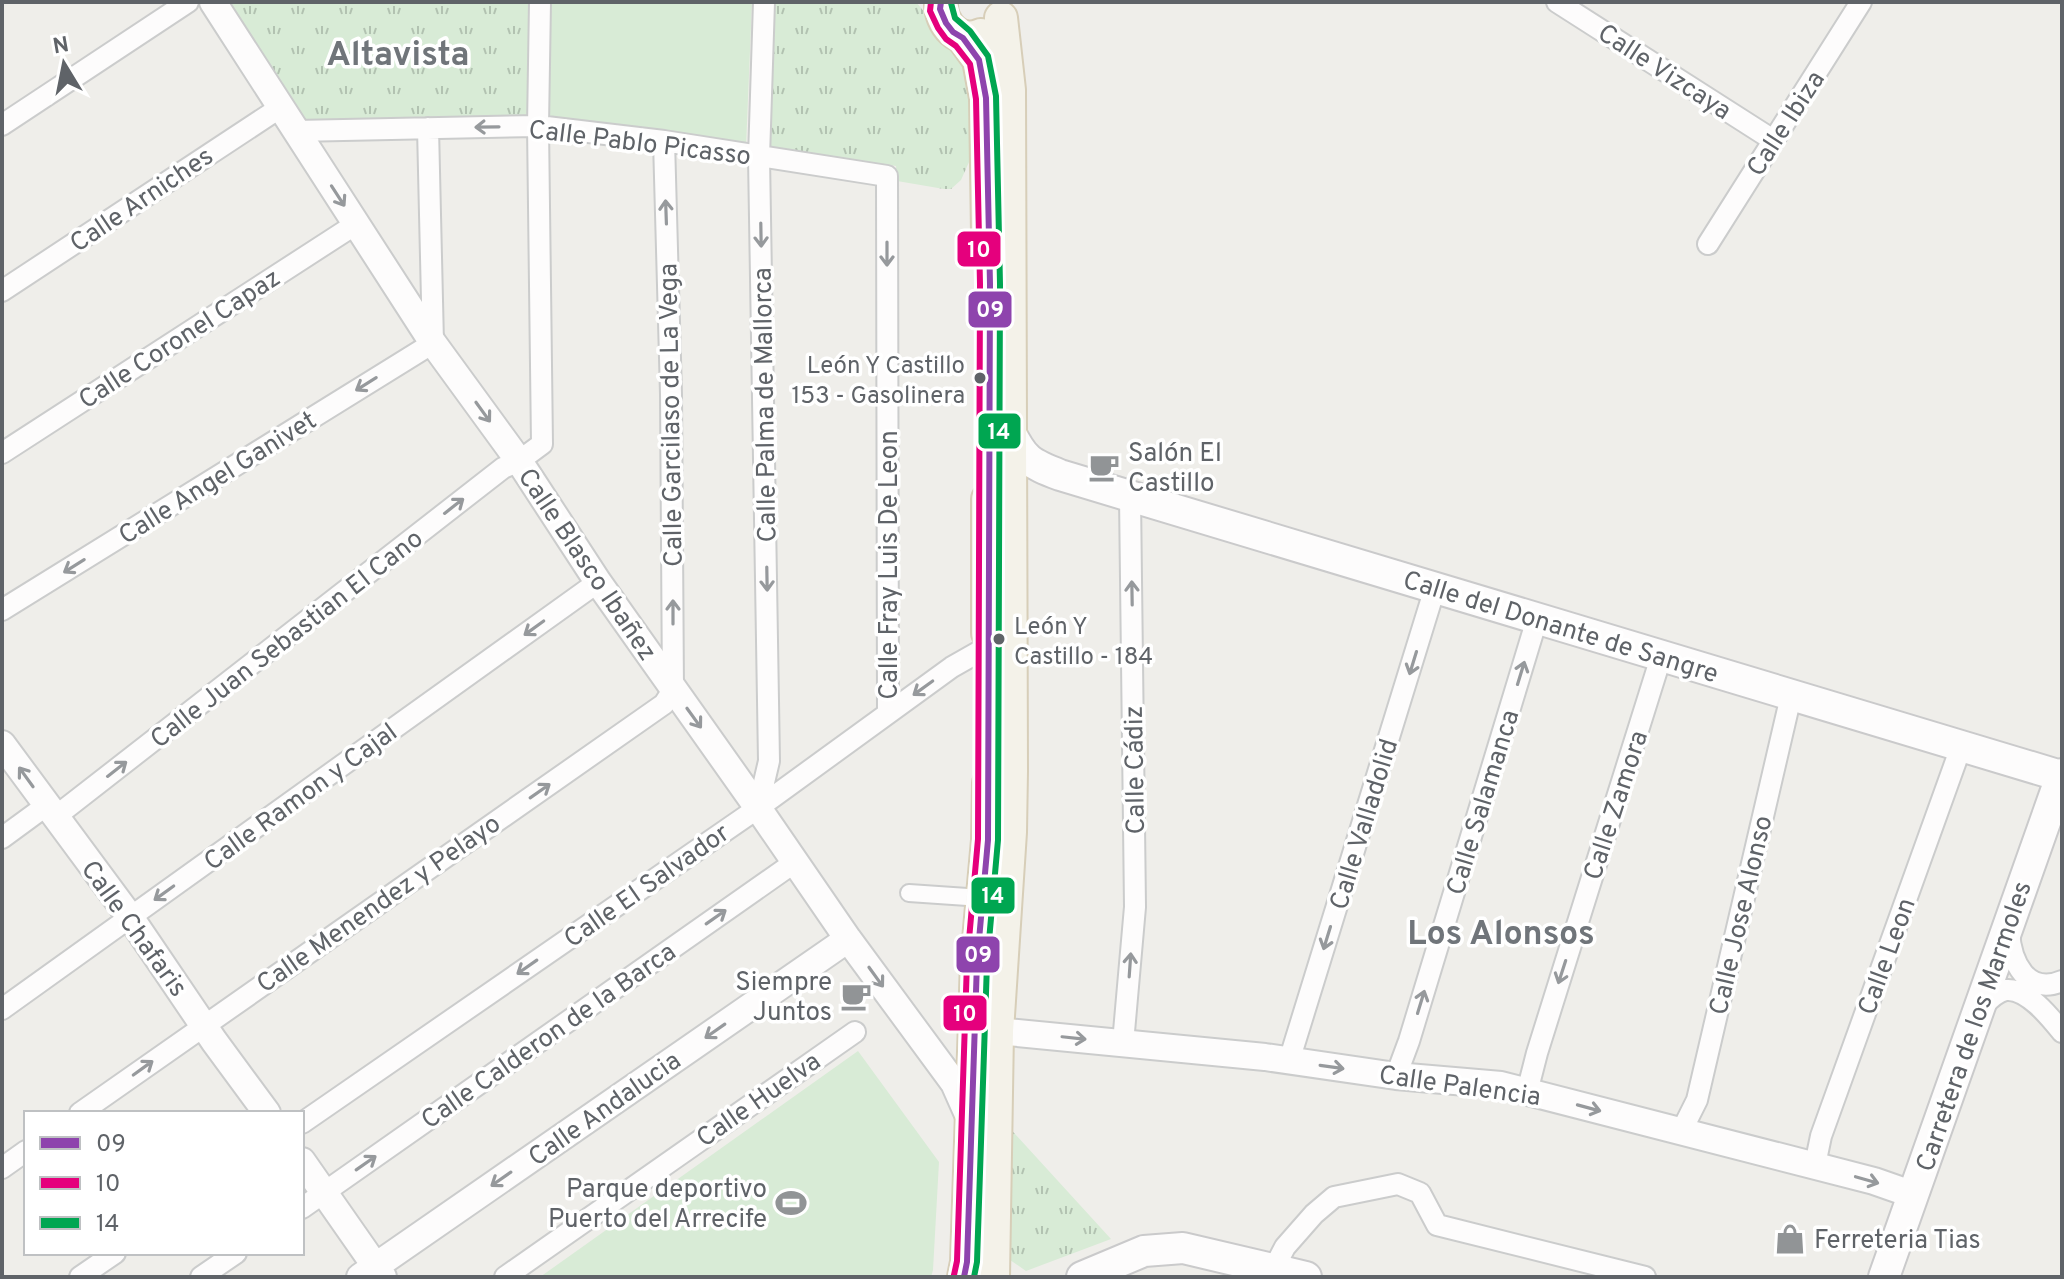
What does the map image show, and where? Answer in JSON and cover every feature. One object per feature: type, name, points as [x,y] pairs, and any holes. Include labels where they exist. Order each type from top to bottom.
[{"type":"main road","points":[[941,2],[940,9],[946,23],[963,38],[979,60],[986,98],[990,284],[988,826],[977,962],[967,1262],[987,1275],[997,1031],[1010,832],[1009,90],[1002,10]]},
{"type":"main road","points":[[963,38],[975,38],[992,29],[1002,10]]},
{"type":"main road","name":"Calle del Donante de Sangre","points":[[1009,430],[1021,453],[1035,465],[1060,475],[2062,775]]},
{"type":"main road","name":"Calle del Donante de Sangre","points":[[1010,500],[1020,483],[1034,476],[1060,475]]},
{"type":"main road","name":"Carretera de los Marmoles","points":[[1884,1277],[1980,1009],[2005,971],[2009,926],[2062,775]]},
{"type":"main road","points":[[1082,1277],[1144,1251],[1183,1248],[1306,1277]]},
{"type":"street","points":[[2,125],[188,2]]},
{"type":"street","name":"Calle Blasco Ibañez","points":[[213,2],[433,343],[519,461],[598,582],[848,939],[954,1083],[970,1119]]},
{"type":"street","points":[[538,126],[540,2]]},
{"type":"street","name":"Calle Palma de Mallorca","points":[[758,808],[769,761],[759,157],[764,2]]},
{"type":"street","name":"Calle Vizcaya","points":[[1557,2],[1773,140]]},
{"type":"street","name":"Calle Ibiza","points":[[1708,244],[1861,2]]},
{"type":"street","name":"Calle Arniches","points":[[2,291],[281,107]]},
{"type":"street","name":"Calle Pablo Picasso","points":[[296,131],[538,126],[664,141],[887,176]]},
{"type":"street","name":"Calle Juan Sebastian El Cano","points":[[2,838],[51,811],[503,468],[519,461],[542,444],[538,126]]},
{"type":"street","points":[[428,128],[433,343]]},
{"type":"street","name":"Calle Garcilaso de La Vega","points":[[664,141],[671,394],[673,690]]},
{"type":"street","name":"Calle Fray Luis De Leon","points":[[887,176],[888,713]]},
{"type":"street","name":"Calle Coronel Capaz","points":[[2,453],[356,224]]},
{"type":"street","name":"Calle Angel Ganivet","points":[[2,610],[433,343]]},
{"type":"street","name":"Calle Cádiz","points":[[1123,1043],[1135,907],[1130,497]]},
{"type":"street","name":"Calle Ramon y Cajal","points":[[2,1009],[598,582]]},
{"type":"street","name":"Calle Valladolid","points":[[1289,1061],[1435,588]]},
{"type":"street","name":"Calle Salamanca","points":[[1396,1076],[1537,619]]},
{"type":"street","name":"Calle El Salvador","points":[[304,1122],[758,808],[952,667],[989,646]]},
{"type":"street","name":"Calle Zamora","points":[[1527,1092],[1661,657]]},
{"type":"street","name":"Calle Menendez y Pelayo","points":[[83,1111],[664,704],[673,690]]},
{"type":"street","name":"Calle Jose Alonso","points":[[1681,1132],[1697,1100],[1791,696]]},
{"type":"street","name":"Calle Chafaris","points":[[2,744],[130,917],[266,1111]]},
{"type":"street","name":"Calle Leon","points":[[1815,1165],[1821,1136],[1961,747]]},
{"type":"street","name":"Calle Calderon de la Barca","points":[[304,1207],[795,862]]},
{"type":"street","points":[[909,893],[982,898]]},
{"type":"street","name":"Calle Andalucia","points":[[373,1274],[848,939]]},
{"type":"street","points":[[2005,971],[2052,985],[2062,981]]},
{"type":"street","points":[[1980,1009],[1993,996],[2006,990],[2023,993],[2060,1021]]},
{"type":"street","name":"Calle Palencia","points":[[997,1031],[1501,1085],[1815,1165],[1914,1195]]},
{"type":"street","name":"Calle Huelva","points":[[505,1277],[855,1032]]},
{"type":"street","points":[[2,1168],[24,1152]]},
{"type":"street","points":[[304,1164],[373,1274]]},
{"type":"street","points":[[1274,1268],[1285,1247],[1334,1197],[1398,1184],[1420,1193],[1437,1225],[1645,1277]]},
{"type":"street","points":[[80,1277],[112,1255]]},
{"type":"street","points":[[201,1277],[233,1255]]},
{"type":"green space","points":[[228,2],[529,2],[530,120],[305,121]]},
{"type":"green space","points":[[752,2],[746,147],[548,120],[548,3]]},
{"type":"green space","points":[[774,2],[916,2],[926,14],[933,33],[969,68],[977,144],[961,180],[951,189],[944,189],[897,181],[896,166],[767,147]]},
{"type":"green space","name":"Parque deportivo Puerto del Arrecife","points":[[858,1051],[939,1162],[931,1277],[540,1277]]},
{"type":"green space","points":[[1005,1123],[1111,1239],[1026,1271],[1003,1255]]},
{"type":"transit line","name":"10","points":[[931,2],[930,11],[938,28],[970,64],[976,99],[980,284],[978,839],[967,962],[957,1261],[954,1275]]},
{"type":"transit line","name":"09","points":[[941,2],[940,9],[946,23],[963,38],[979,60],[986,98],[990,284],[988,840],[977,962],[964,1277]]},
{"type":"transit line","name":"14","points":[[951,3],[955,18],[970,31],[988,56],[996,96],[1000,284],[998,840],[987,963],[974,1277]]},
{"type":"place","name":"León Y Castillo 153 - Gasolinera","points":[[980,378]]},
{"type":"place","name":"Salón El Castillo","points":[[1104,467]]},
{"type":"place","name":"León Y Castillo - 184","points":[[999,639]]},
{"type":"place","name":"Siempre Juntos","points":[[856,996]]},
{"type":"place","name":"Parque deportivo Puerto del Arrecife","points":[[791,1203]]},
{"type":"place","name":"Ferreteria Tias","points":[[1790,1239]]},
{"type":"district","name":"Altavista","points":[[398,53]]},
{"type":"district","name":"Los Alonsos","points":[[1501,932]]}]
